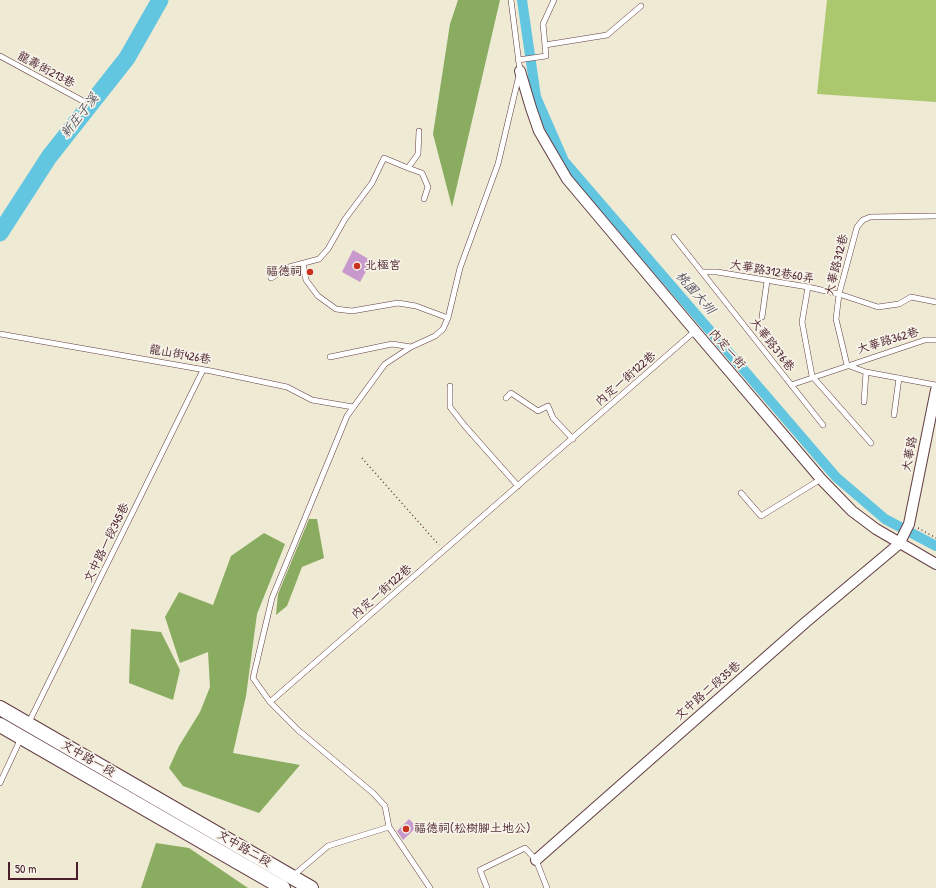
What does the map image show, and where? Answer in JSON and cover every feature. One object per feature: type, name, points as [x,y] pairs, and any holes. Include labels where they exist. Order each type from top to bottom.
[{"type":"street","name":"內定一街","points":[[520,71],[539,131],[567,180],[822,479],[852,510],[899,544],[936,564]]},
{"type":"street","name":"大華路","points":[[899,544],[909,524],[936,390]]},
{"type":"street","name":"文中路二段35巷","points":[[536,860],[806,622],[899,544]]},
{"type":"street","name":"文中路一段","points":[[0,708],[176,810]]},
{"type":"street","points":[[21,737],[28,724]]},
{"type":"street","name":"文中路一段","points":[[0,725],[173,825]]},
{"type":"street","name":"文中路二段","points":[[176,810],[201,833],[287,884],[311,888]]},
{"type":"street","name":"文中路二段","points":[[173,825],[201,833]]},
{"type":"lane","points":[[430,888],[389,828],[385,806],[374,793],[298,730],[270,702],[252,678],[272,598],[347,416],[385,364],[411,347],[435,336],[443,329],[448,318],[460,268],[498,164],[520,71],[511,0]]},
{"type":"lane","points":[[518,60],[546,56],[543,24],[554,0]]},
{"type":"lane","points":[[545,45],[607,35],[642,6]]},
{"type":"lane","name":"龍壽街213巷","points":[[0,56],[83,100]]},
{"type":"lane","points":[[408,168],[418,154],[419,131]]},
{"type":"lane","points":[[271,278],[289,267],[318,259],[328,249],[345,219],[372,183],[384,158],[422,173],[428,187],[424,199]]},
{"type":"lane","name":"大華路312巷","points":[[847,365],[836,319],[839,294],[857,227],[863,220],[870,217],[936,216]]},
{"type":"lane","name":"大華路376巷","points":[[674,236],[791,385],[812,376],[847,365]]},
{"type":"lane","points":[[303,264],[306,280],[318,296],[336,309],[352,311],[398,303],[416,306],[448,318]]},
{"type":"lane","name":"大華路312巷60弄","points":[[702,272],[717,272],[808,287],[839,294],[878,307],[899,304],[911,297],[936,302]]},
{"type":"lane","points":[[762,317],[767,281]]},
{"type":"lane","points":[[808,287],[802,322],[812,376],[871,443]]},
{"type":"lane","name":"內定一街122巷","points":[[270,702],[695,331]]},
{"type":"lane","name":"龍山街426巷","points":[[0,334],[203,370],[287,387],[312,400],[353,407]]},
{"type":"lane","name":"大華路362巷","points":[[847,365],[926,340],[936,340]]},
{"type":"lane","points":[[330,357],[392,344],[411,347]]},
{"type":"lane","points":[[847,365],[866,372],[936,386]]},
{"type":"lane","name":"文中路一段345巷","points":[[28,724],[203,370]]},
{"type":"lane","points":[[864,402],[866,372]]},
{"type":"lane","points":[[894,415],[899,378]]},
{"type":"lane","points":[[791,385],[823,425]]},
{"type":"lane","points":[[450,386],[450,407],[464,426],[518,486]]},
{"type":"lane","points":[[506,398],[511,393],[538,411],[548,406],[553,418],[573,439]]},
{"type":"lane","points":[[741,493],[761,516],[822,479]]},
{"type":"lane","points":[[0,783],[21,737]]},
{"type":"lane","points":[[287,884],[328,846],[389,828]]},
{"type":"lane","points":[[487,888],[480,870],[525,848],[536,860],[548,888]]},
{"type":"path","points":[[362,458],[444,551]]},
{"type":"path","points":[[909,524],[936,538]]},
{"type":"green space","points":[[458,0],[500,0],[452,207],[433,134],[450,24]]},
{"type":"green space","points":[[827,0],[936,0],[936,102],[817,94]]},
{"type":"green space","points":[[309,519],[317,519],[324,558],[302,567],[287,606],[276,615],[278,594]]},
{"type":"green space","points":[[264,533],[285,544],[257,614],[246,696],[233,753],[300,765],[259,813],[183,786],[169,768],[179,746],[200,712],[210,687],[208,652],[180,663],[165,617],[179,592],[213,605],[231,556]]},
{"type":"green space","points":[[131,629],[161,632],[180,670],[173,700],[129,683]]},
{"type":"green space","points":[[156,843],[189,848],[248,888],[141,888]]},
{"type":"building","name":"北極宮","points":[[353,250],[372,261],[360,282],[342,272]]},
{"type":"building","name":"福德祠(松樹腳土地公)","points":[[409,819],[417,827],[403,840],[397,831]]},
{"type":"waterway","name":"新庄子溪","points":[[0,233],[49,157],[127,58],[160,0]]},
{"type":"waterway","name":"桃園大圳","points":[[522,0],[536,97],[564,161],[836,477],[885,519],[936,546]]},
{"type":"place","name":"北極宮","points":[[357,266]]},
{"type":"place","name":"福德祠","points":[[310,272]]},
{"type":"place","name":"福德祠(松樹腳土地公)","points":[[406,829]]}]
